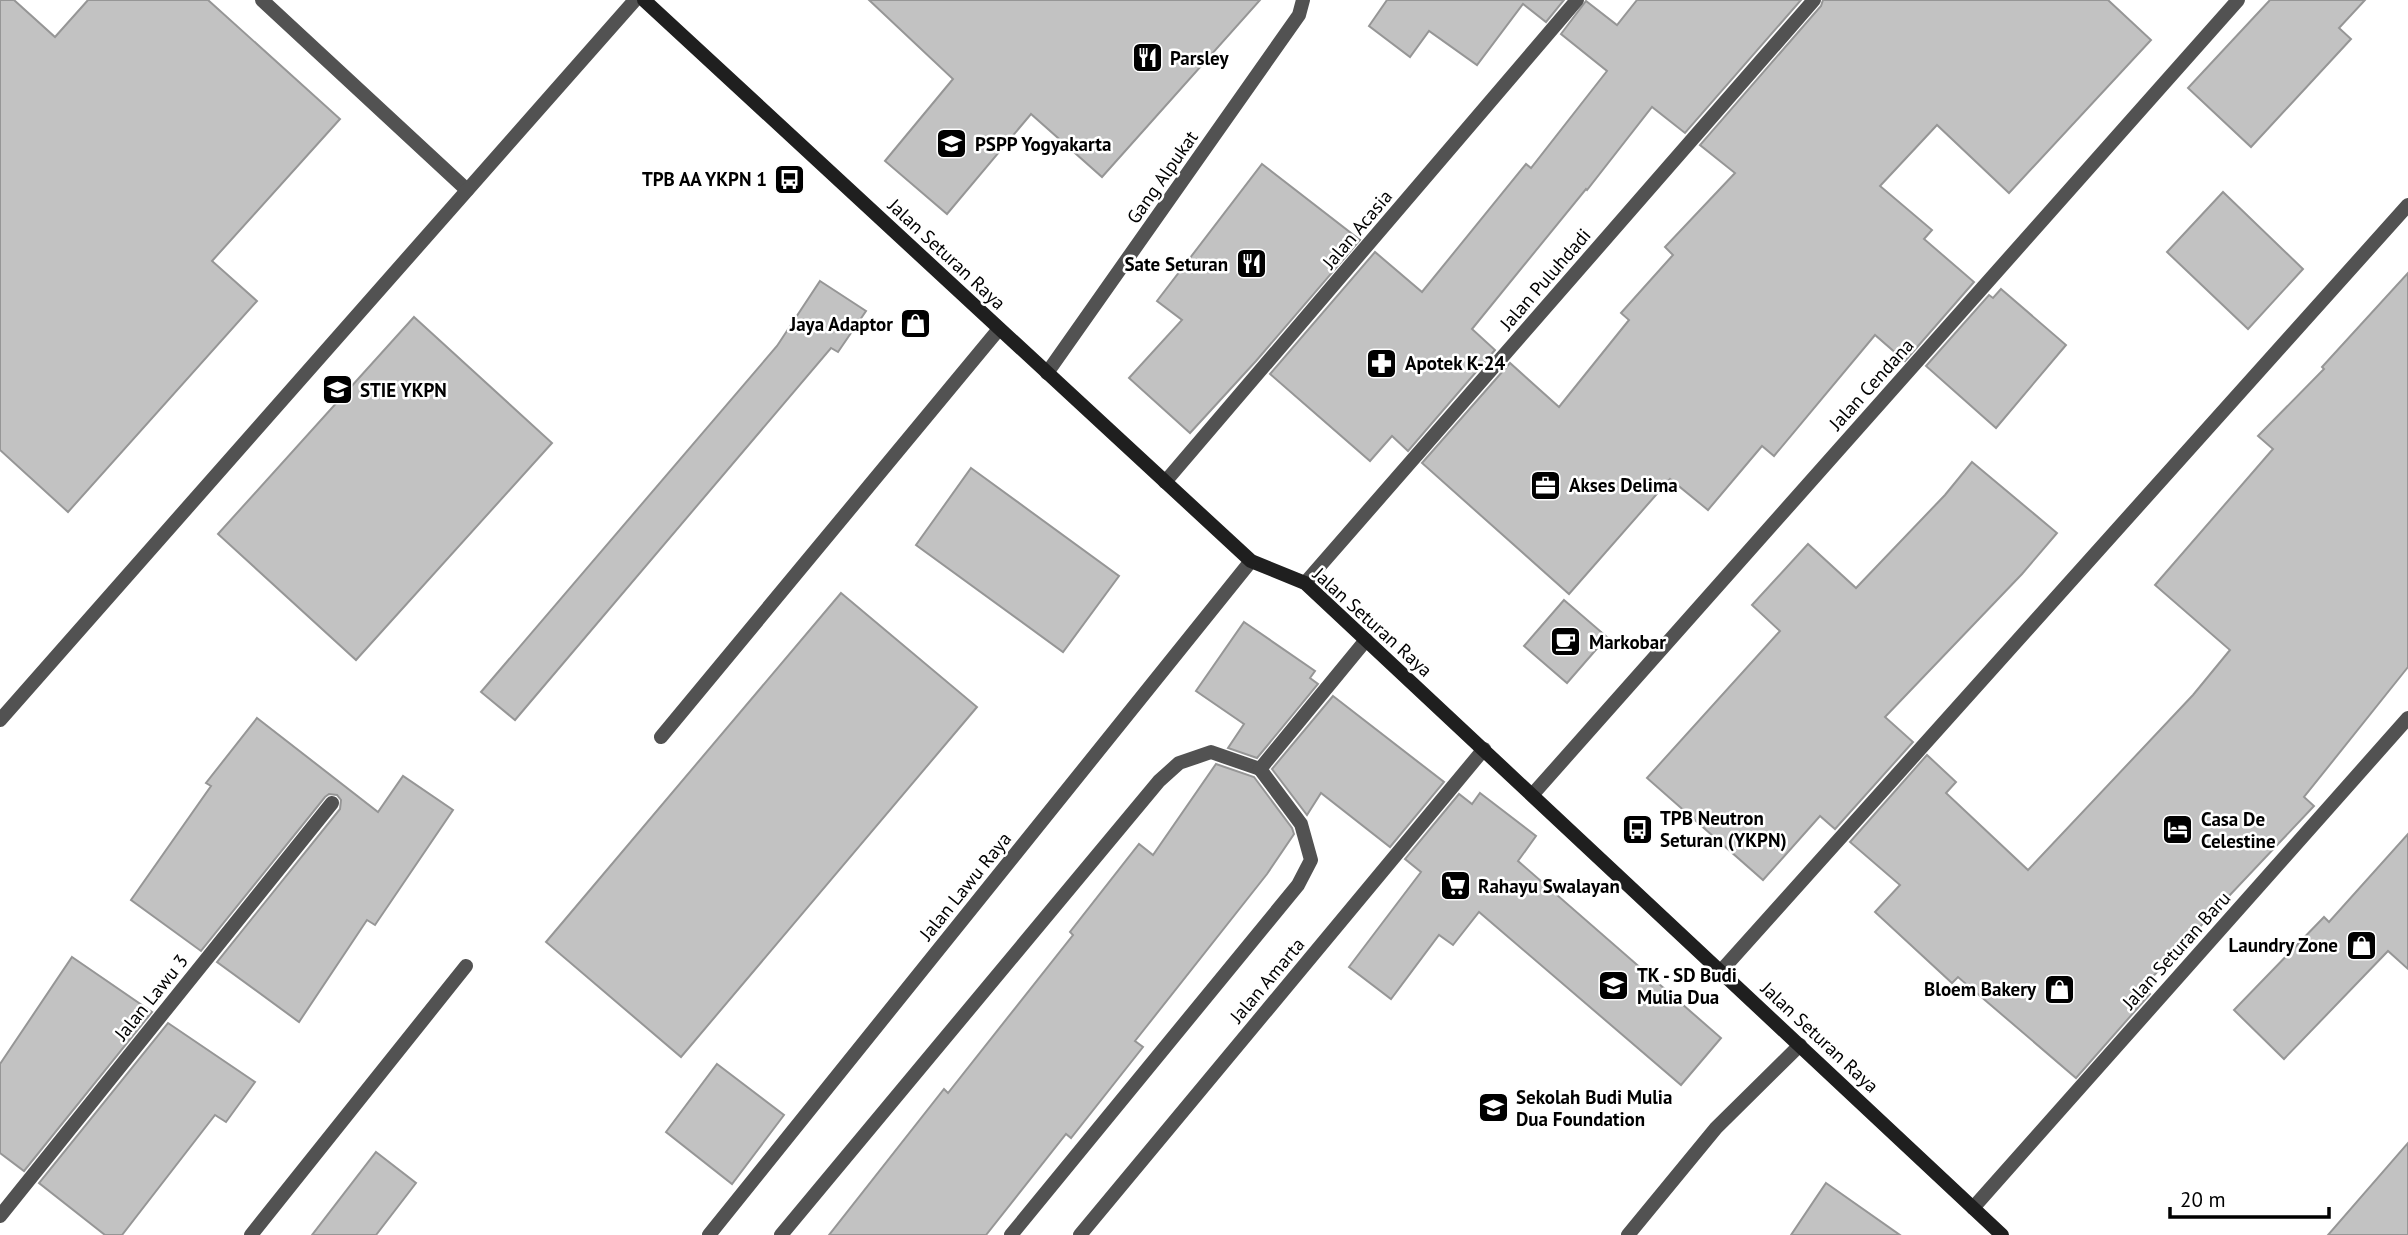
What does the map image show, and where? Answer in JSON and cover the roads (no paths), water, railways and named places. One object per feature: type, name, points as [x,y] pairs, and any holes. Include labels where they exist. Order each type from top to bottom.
[{"type":"main road","name":"Jalan Seturan Raya","points":[[644,0],[1251,561],[1305,583],[2002,1235]]},
{"type":"street","points":[[262,0],[467,190]]},
{"type":"street","points":[[0,720],[635,0]]},
{"type":"street","name":"Gang Alpukat","points":[[1047,373],[1299,15],[1303,0]]},
{"type":"street","name":"Jalan Acasia","points":[[1165,482],[1577,0]]},
{"type":"street","name":"Jalan Puluhdadi","points":[[1305,583],[1814,0]]},
{"type":"street","name":"Jalan Cendana","points":[[1533,794],[2238,0]]},
{"type":"street","points":[[1721,971],[2408,205]]},
{"type":"street","points":[[662,737],[999,329]]},
{"type":"street","name":"Jalan Lawu Raya","points":[[709,1235],[1251,561]]},
{"type":"street","points":[[1260,769],[1366,640]]},
{"type":"street","name":"Jalan Seturan Baru","points":[[1973,1208],[2408,718]]},
{"type":"street","name":"Jalan Amarta","points":[[1080,1235],[1484,749]]},
{"type":"street","points":[[781,1235],[1160,781],[1179,763],[1211,752],[1260,769],[1301,824],[1311,860],[1298,885],[1011,1235]]},
{"type":"street","name":"Jalan Lawu 3","points":[[0,1216],[332,803]]},
{"type":"street","points":[[251,1235],[466,967]]},
{"type":"street","points":[[1628,1235],[1716,1128],[1800,1045]]},
{"type":"place","name":"Parsley","points":[[1147,58]]},
{"type":"place","name":"PSPP Yogyakarta","points":[[952,144]]},
{"type":"place","name":"TPB AA YKPN 1","points":[[790,179]]},
{"type":"place","name":"Sate Seturan","points":[[1251,264]]},
{"type":"place","name":"Jaya Adaptor","points":[[916,324]]},
{"type":"place","name":"Apotek K-24","points":[[1382,363]]},
{"type":"place","name":"STIE YKPN","points":[[337,390]]},
{"type":"place","name":"Akses Delima","points":[[1546,485]]},
{"type":"place","name":"Markobar","points":[[1566,642]]},
{"type":"place","name":"TPB Neutron Seturan (YKPN)","points":[[1637,829]]},
{"type":"place","name":"Casa De Celestine","points":[[2178,830]]},
{"type":"place","name":"Rahayu Swalayan","points":[[1455,886]]},
{"type":"place","name":"Laundry Zone","points":[[2361,945]]},
{"type":"place","name":"TK - SD Budi Mulia Dua","points":[[1614,986]]},
{"type":"place","name":"Bloem Bakery","points":[[2059,989]]},
{"type":"place","name":"Sekolah Budi Mulia Dua Foundation","points":[[1493,1108]]}]
